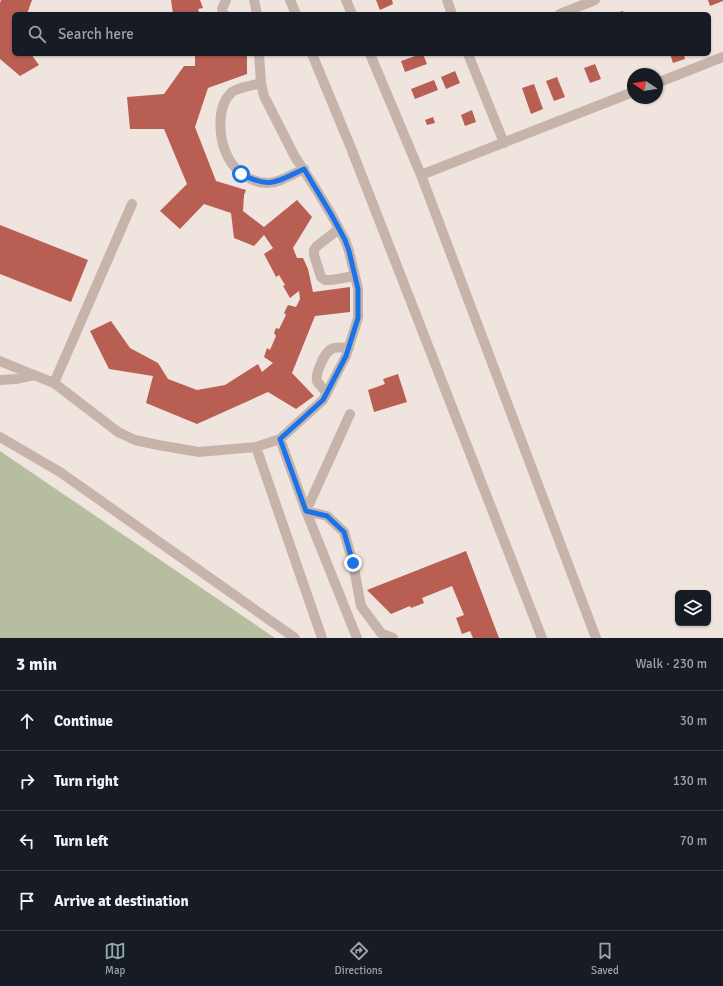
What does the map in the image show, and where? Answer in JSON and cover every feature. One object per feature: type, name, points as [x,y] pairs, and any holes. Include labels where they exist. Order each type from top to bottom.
[{"type":"street","points":[[223,12],[222,9],[226,0]]},
{"type":"street","points":[[254,0],[257,12]]},
{"type":"street","points":[[290,0],[295,12]]},
{"type":"street","points":[[346,0],[351,12]]},
{"type":"street","points":[[447,0],[451,12]]},
{"type":"street","points":[[565,12],[595,0]]},
{"type":"street","points":[[0,361],[54,383],[118,432],[135,440],[199,452],[256,447],[280,439],[323,400],[349,348],[358,318],[358,289],[349,251],[339,229],[304,169],[295,157],[264,96],[261,83],[259,56]]},
{"type":"street","points":[[313,56],[352,148],[542,638]]},
{"type":"street","points":[[371,56],[421,175],[596,638]]},
{"type":"street","points":[[469,56],[504,143]]},
{"type":"street","points":[[663,81],[723,57]]},
{"type":"street","points":[[261,83],[232,92],[223,105],[221,120],[223,144],[229,160],[241,174],[255,181],[266,183],[276,182],[304,169]]},
{"type":"street","points":[[421,175],[627,94]]},
{"type":"street","points":[[54,383],[132,204]]},
{"type":"street","points":[[339,229],[314,250],[320,277],[325,280],[331,280],[355,276]]},
{"type":"street","points":[[327,393],[316,379],[316,373],[330,349],[349,348]]},
{"type":"street","points":[[0,380],[16,379],[34,375]]},
{"type":"street","points":[[306,511],[350,414]]},
{"type":"street","points":[[0,437],[60,472],[295,638]]},
{"type":"street","points":[[280,439],[306,511],[357,638]]},
{"type":"street","points":[[256,447],[322,638]]},
{"type":"street","points":[[306,511],[327,516],[344,532],[353,563],[361,606],[381,632],[393,638]]},
{"type":"green space","points":[[0,451],[275,638],[0,638]]},
{"type":"building","points":[[1,0],[32,0],[28,12],[12,12],[12,56],[32,56],[39,65],[20,76],[0,59]]},
{"type":"building","points":[[171,0],[200,0],[203,8],[198,9],[199,12],[173,12]]},
{"type":"building","points":[[376,0],[392,0],[393,4],[380,10]]},
{"type":"building","points":[[708,0],[723,0],[723,1],[710,6]]},
{"type":"building","points":[[195,56],[247,56],[247,74],[208,88],[195,127],[216,181],[246,190],[244,195],[243,211],[264,227],[297,200],[312,217],[293,248],[297,258],[303,258],[308,269],[313,292],[350,287],[350,312],[315,316],[292,373],[314,396],[296,409],[268,392],[197,424],[146,403],[153,376],[109,369],[90,331],[111,321],[130,348],[158,363],[168,379],[197,390],[225,385],[258,364],[262,372],[273,363],[264,357],[267,348],[270,350],[276,336],[274,333],[276,328],[279,329],[286,315],[284,313],[288,305],[296,307],[300,299],[299,291],[290,298],[279,275],[276,277],[264,254],[273,248],[264,235],[254,246],[234,238],[231,213],[204,204],[180,229],[160,211],[187,184],[164,129],[130,129],[127,97],[164,94],[184,66],[195,66]]},
{"type":"building","points":[[415,56],[424,56],[427,64],[405,72],[401,61]]},
{"type":"building","points":[[671,56],[684,56],[685,59],[673,63]]},
{"type":"building","points":[[595,64],[601,79],[590,83],[584,68]]},
{"type":"building","points":[[455,71],[460,83],[446,89],[441,77]]},
{"type":"building","points":[[557,77],[565,97],[554,101],[546,81]]},
{"type":"building","points":[[434,80],[438,90],[415,99],[411,89]]},
{"type":"building","points":[[534,84],[543,109],[531,114],[522,88]]},
{"type":"building","points":[[472,110],[476,122],[465,126],[461,115]]},
{"type":"building","points":[[433,117],[435,123],[427,125],[425,120]]},
{"type":"building","points":[[0,225],[88,260],[71,302],[0,274]]},
{"type":"building","points":[[398,374],[407,402],[374,412],[368,390],[385,384],[383,379]]},
{"type":"building","points":[[466,551],[499,638],[473,638],[470,631],[462,634],[456,618],[464,615],[452,586],[422,598],[424,603],[411,608],[410,606],[391,614],[367,590]]},
{"type":"route","points":[[241,174],[255,181],[266,183],[276,182],[304,169],[331,214],[345,240],[349,251],[358,289],[358,318],[346,356],[323,400],[280,439],[306,511],[327,516],[344,532],[353,563]]}]
